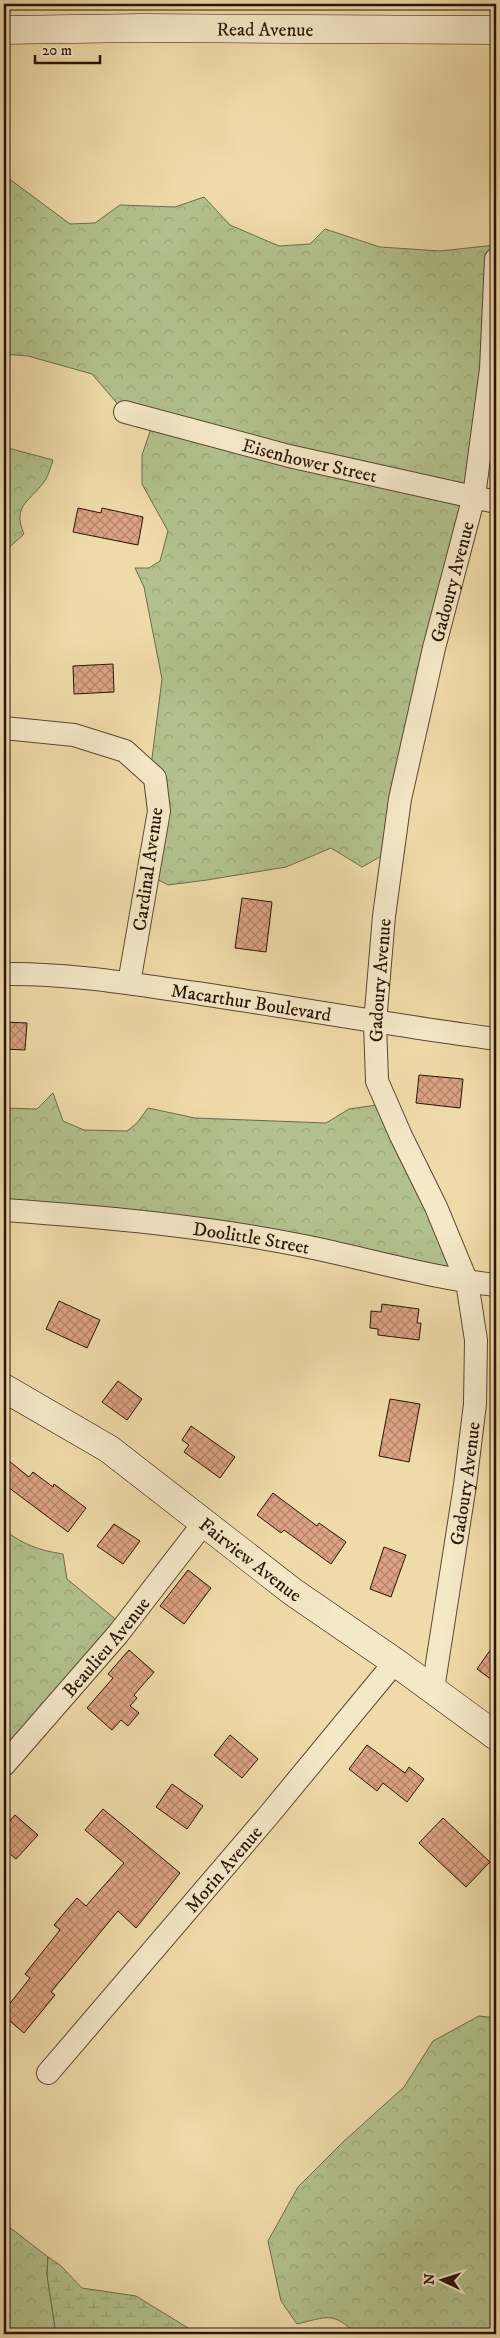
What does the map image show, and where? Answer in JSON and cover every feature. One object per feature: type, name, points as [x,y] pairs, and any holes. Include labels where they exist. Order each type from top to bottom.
[{"type":"main road","name":"Read Avenue","points":[[4,30],[142,28],[496,30]]},
{"type":"main road","name":"Fairview Avenue","points":[[4,1388],[109,1449],[203,1524],[293,1592],[395,1662],[496,1736]]},
{"type":"street","name":"Gadoury Avenue","points":[[433,1689],[465,1484],[475,1404],[476,1340],[467,1282],[436,1207],[401,1136],[377,1081],[375,1023],[384,916],[400,799],[434,648],[474,496],[490,369],[496,258]]},
{"type":"street","name":"Eisenhower Street","points":[[124,412],[289,456],[496,502]]},
{"type":"street","name":"Cardinal Avenue","points":[[4,728],[74,735],[125,751],[155,778],[159,811],[129,983]]},
{"type":"street","name":"Macarthur Boulevard","points":[[4,974],[27,974],[129,983],[262,1003],[375,1023],[496,1039]]},
{"type":"street","name":"Doolittle Street","points":[[4,1210],[152,1223],[293,1244],[467,1282],[496,1285]]},
{"type":"street","name":"Beaulieu Avenue","points":[[4,1765],[118,1634],[203,1524]]},
{"type":"street","name":"Morin Avenue","points":[[48,2073],[268,1816],[395,1662]]},
{"type":"green space","points":[[4,175],[70,224],[95,223],[120,205],[175,207],[204,197],[230,225],[279,246],[310,244],[325,229],[380,247],[440,251],[496,245],[496,405],[394,849],[362,867],[331,848],[286,867],[207,880],[168,885],[147,874],[150,774],[162,679],[144,587],[135,568],[149,568],[160,561],[168,531],[142,484],[142,455],[153,423],[122,409],[92,374],[28,356],[4,354]]},
{"type":"green space","points":[[4,447],[53,460],[46,479],[22,509],[20,516],[24,534],[4,552]]},
{"type":"green space","points":[[53,1093],[63,1121],[84,1130],[127,1131],[137,1123],[148,1108],[195,1118],[326,1123],[349,1109],[384,1104],[459,1269],[4,1209],[4,1108],[37,1109]]},
{"type":"green space","points":[[4,1530],[18,1540],[32,1546],[63,1554],[67,1579],[120,1623],[13,1747],[4,1737]]},
{"type":"green space","points":[[479,2016],[496,2018],[496,2334],[356,2334],[341,2322],[329,2318],[297,2324],[281,2301],[268,2241],[298,2187],[343,2142],[404,2087],[433,2041]]},
{"type":"green space","points":[[4,2223],[48,2257],[47,2275],[56,2334],[4,2334]]},
{"type":"green space","points":[[48,2257],[60,2265],[82,2288],[136,2296],[198,2334],[56,2334],[47,2275]]},
{"type":"building","points":[[78,508],[101,513],[102,508],[143,517],[138,545],[73,532]]},
{"type":"building","points":[[113,664],[114,692],[74,694],[73,666]]},
{"type":"building","points":[[242,898],[272,902],[266,952],[235,948]]},
{"type":"building","points":[[4,1022],[27,1023],[25,1050],[4,1049]]},
{"type":"building","points":[[419,1075],[463,1079],[460,1108],[416,1103]]},
{"type":"building","points":[[59,1301],[100,1320],[87,1348],[46,1329]]},
{"type":"building","points":[[382,1304],[419,1309],[417,1323],[421,1323],[419,1340],[378,1335],[378,1329],[370,1328],[371,1311],[381,1312]]},
{"type":"building","points":[[118,1381],[142,1399],[127,1420],[102,1402]]},
{"type":"building","points":[[390,1399],[420,1404],[409,1462],[379,1456]]},
{"type":"building","points":[[191,1426],[235,1457],[220,1478],[184,1452],[189,1445],[182,1440]]},
{"type":"building","points":[[4,1457],[29,1477],[33,1472],[53,1487],[54,1484],[86,1508],[68,1532],[4,1484]]},
{"type":"building","points":[[273,1493],[317,1526],[319,1523],[346,1542],[331,1564],[284,1530],[281,1533],[257,1515]]},
{"type":"building","points":[[114,1524],[140,1541],[123,1564],[97,1546]]},
{"type":"building","points":[[384,1547],[406,1555],[391,1597],[370,1589]]},
{"type":"building","points":[[188,1570],[211,1588],[184,1624],[160,1606]]},
{"type":"building","points":[[496,1642],[496,1683],[477,1669]]},
{"type":"building","points":[[129,1650],[154,1672],[134,1695],[137,1698],[130,1706],[139,1713],[128,1726],[121,1720],[112,1730],[87,1708],[113,1678],[108,1674]]},
{"type":"building","points":[[230,1735],[258,1759],[242,1778],[214,1755]]},
{"type":"building","points":[[367,1745],[405,1773],[409,1767],[424,1779],[407,1802],[383,1783],[377,1791],[349,1769]]},
{"type":"building","points":[[172,1784],[203,1806],[187,1829],[156,1807]]},
{"type":"building","points":[[103,1809],[180,1873],[136,1928],[118,1911],[51,1992],[55,1995],[24,2033],[4,2016],[4,2011],[30,1978],[25,1974],[60,1930],[54,1925],[77,1898],[86,1906],[124,1863],[85,1830]]},
{"type":"building","points":[[15,1815],[38,1835],[16,1859],[4,1849],[4,1828]]},
{"type":"building","points":[[443,1818],[490,1862],[466,1887],[419,1843]]}]
